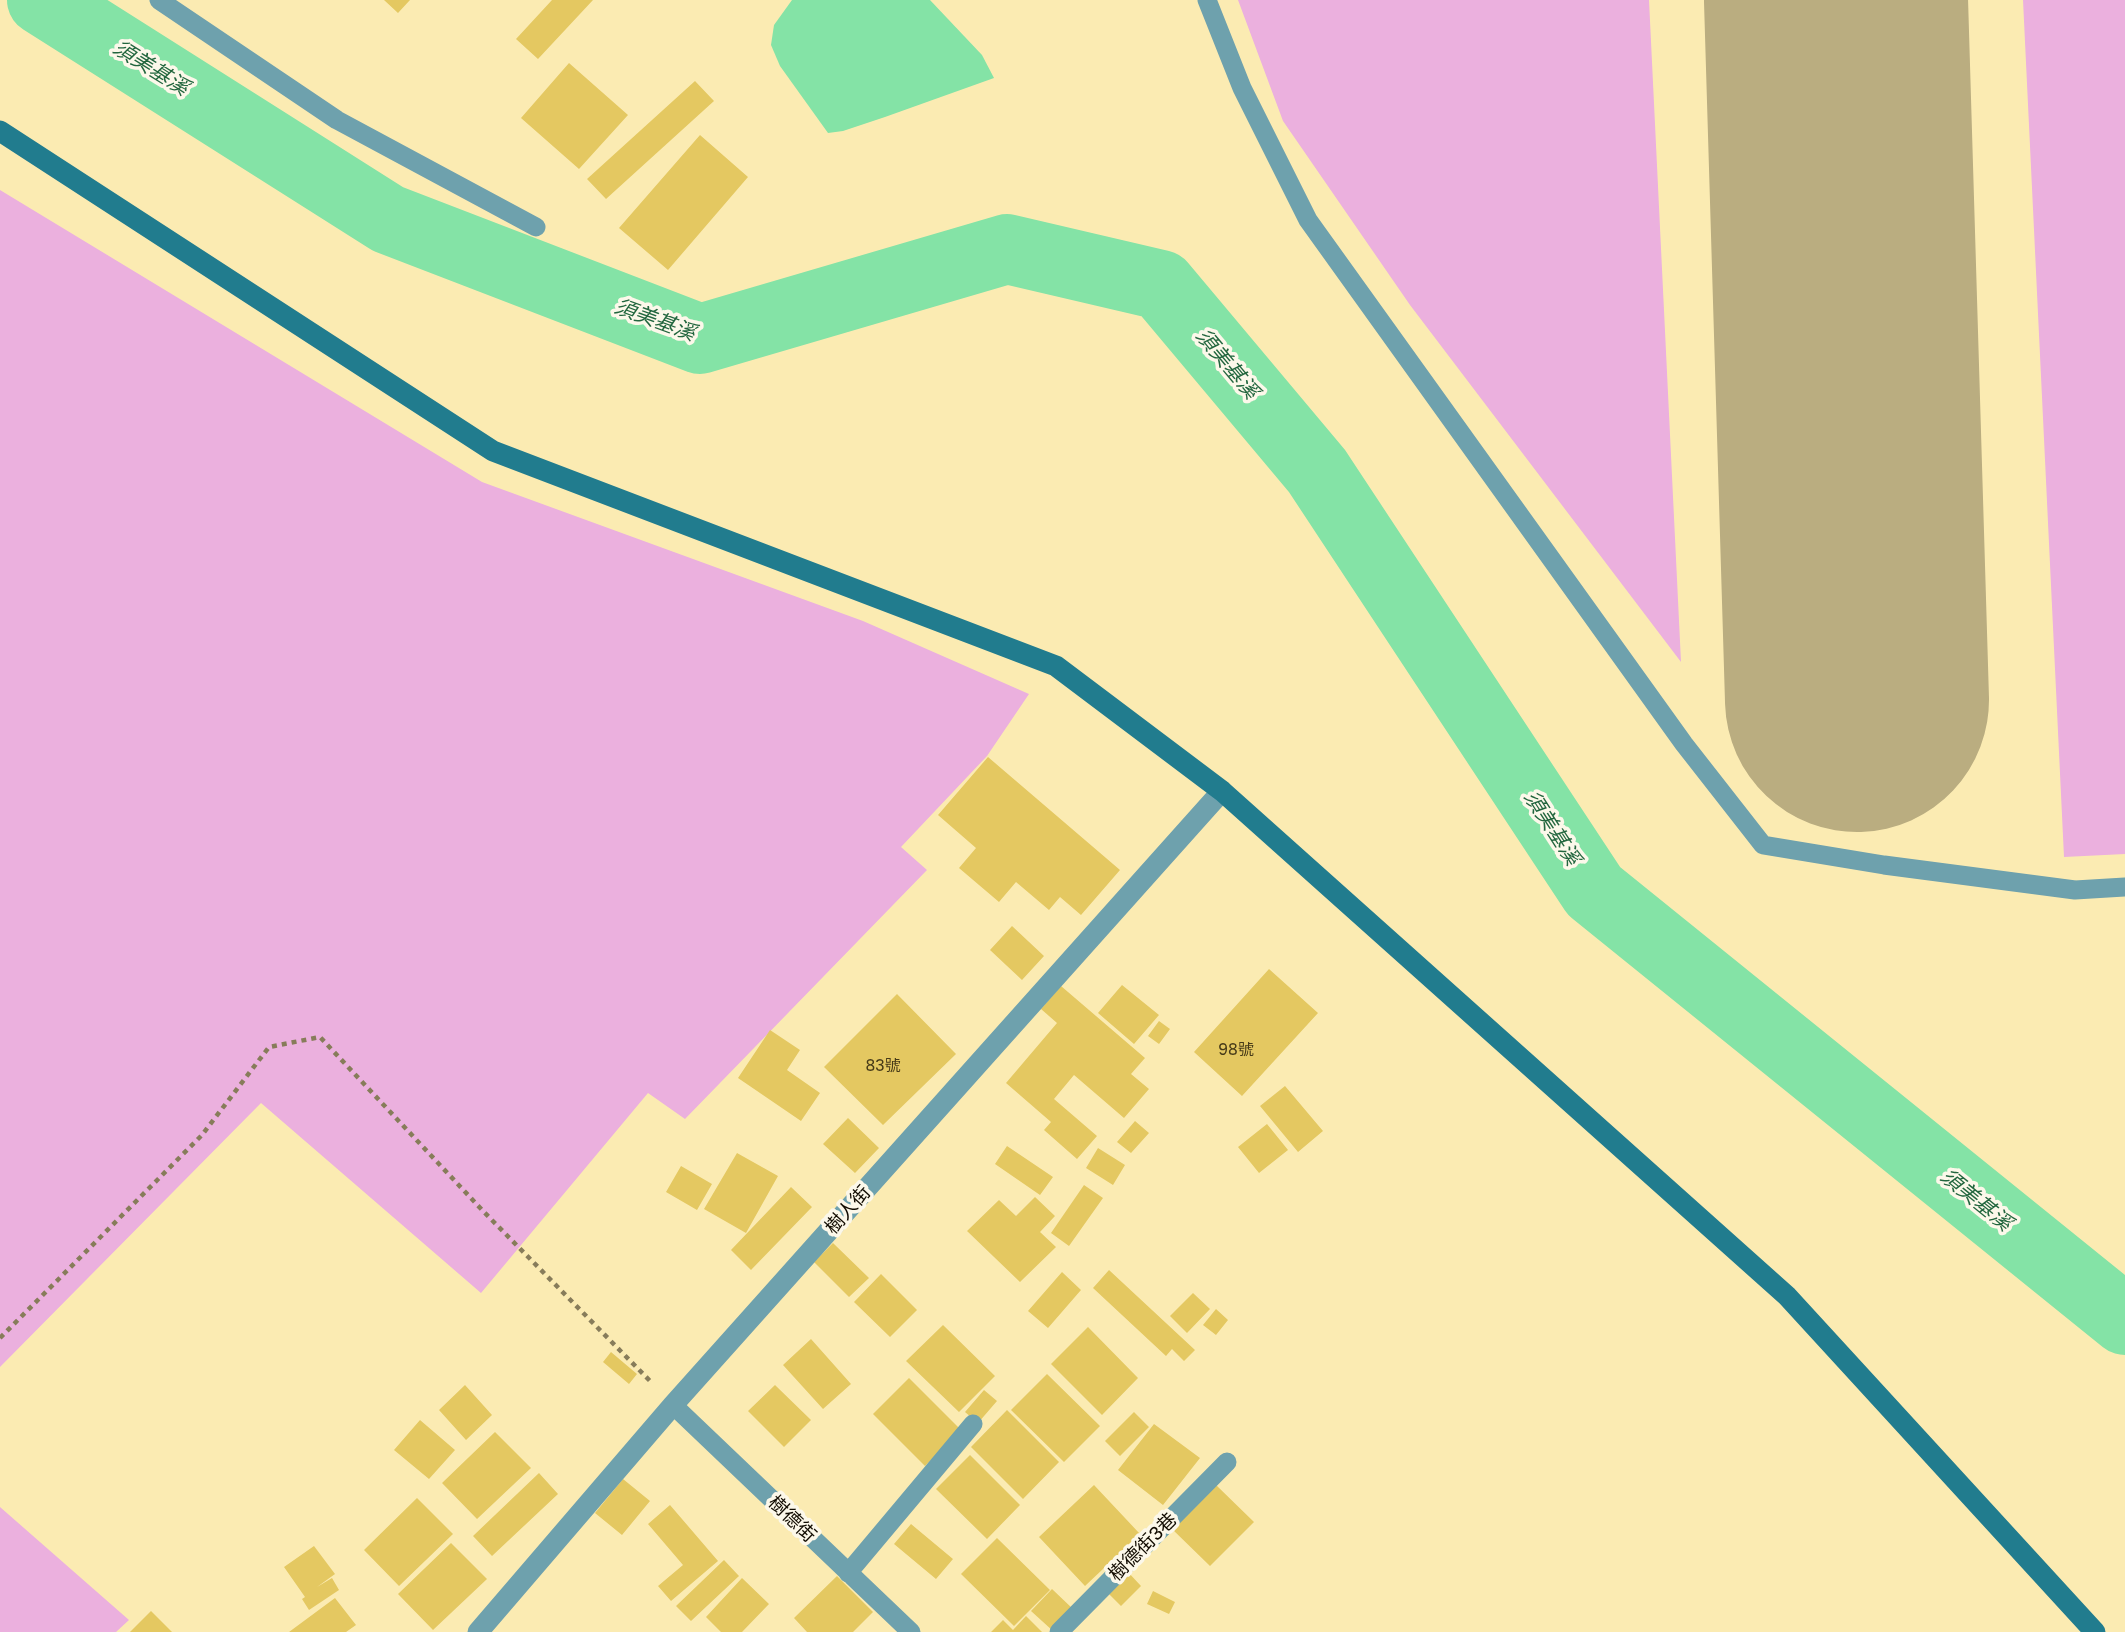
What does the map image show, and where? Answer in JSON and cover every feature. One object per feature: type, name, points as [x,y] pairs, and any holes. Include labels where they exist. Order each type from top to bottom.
[{"type":"street","points":[[0,131],[493,451],[1056,666],[1222,791],[1787,1296],[2095,1632]]},
{"type":"street","name":"樹人街","points":[[478,1632],[673,1405],[1222,791]]},
{"type":"lane","points":[[159,0],[337,120],[536,227]]},
{"type":"lane","points":[[1207,0],[1242,88],[1308,220],[1684,744],[1763,845],[1884,865],[2075,890],[2125,887]]},
{"type":"lane","name":"樹德街","points":[[673,1405],[911,1632]]},
{"type":"lane","points":[[848,1573],[973,1424]]},
{"type":"lane","name":"樹德街3巷","points":[[1059,1632],[1227,1462]]},
{"type":"path","points":[[0,1338],[202,1135],[269,1047],[320,1037],[484,1212],[673,1405]]},
{"type":"shaded area","points":[[792,0],[930,0],[982,55],[994,78],[843,131],[828,133],[780,66],[771,45],[774,25]]},
{"type":"shaded area","points":[[1238,0],[1649,0],[1681,662],[1410,305],[1283,121]]},
{"type":"shaded area","points":[[2023,0],[2125,0],[2125,854],[2064,857]]},
{"type":"shaded area","points":[[0,190],[482,482],[863,621],[1029,694],[987,756],[901,847],[927,870],[685,1119],[648,1093],[481,1293],[261,1103],[0,1367]]},
{"type":"shaded area","points":[[0,1507],[129,1620],[116,1632],[0,1632]]},
{"type":"building","points":[[384,0],[410,0],[398,13]]},
{"type":"building","points":[[552,0],[593,0],[538,59],[516,39]]},
{"type":"building","points":[[569,63],[628,115],[579,169],[521,118]]},
{"type":"building","points":[[695,81],[714,101],[606,199],[587,179]]},
{"type":"building","points":[[700,135],[748,177],[668,270],[619,228]]},
{"type":"building","points":[[988,757],[1120,870],[1081,915],[1060,897],[1049,910],[1016,882],[999,902],[959,868],[976,848],[938,815]]},
{"type":"building","points":[[1012,926],[1044,956],[1022,980],[990,950]]},
{"type":"building","points":[[1269,969],[1318,1013],[1242,1096],[1194,1052]]},
{"type":"building","points":[[1122,985],[1159,1015],[1134,1044],[1098,1013]]},
{"type":"building","points":[[1061,986],[1145,1058],[1131,1074],[1149,1089],[1124,1118],[1074,1075],[1054,1099],[1097,1136],[1077,1159],[1044,1130],[1051,1122],[1006,1083],[1057,1023],[1041,1009]]},
{"type":"building","points":[[897,994],[956,1054],[883,1125],[824,1067]]},
{"type":"building","points":[[1159,1021],[1170,1029],[1159,1044],[1148,1036]]},
{"type":"building","points":[[770,1030],[800,1050],[787,1070],[820,1093],[801,1121],[738,1078]]},
{"type":"building","points":[[1285,1086],[1323,1131],[1298,1152],[1260,1106]]},
{"type":"building","points":[[848,1118],[879,1148],[855,1173],[823,1144]]},
{"type":"building","points":[[1135,1121],[1149,1133],[1131,1153],[1117,1142]]},
{"type":"building","points":[[1267,1124],[1288,1150],[1259,1173],[1238,1147]]},
{"type":"building","points":[[1007,1146],[1053,1177],[1040,1195],[995,1164]]},
{"type":"building","points":[[1098,1148],[1125,1165],[1113,1185],[1086,1168]]},
{"type":"building","points":[[737,1153],[778,1176],[746,1233],[704,1209]]},
{"type":"building","points":[[681,1166],[712,1184],[697,1210],[666,1192]]},
{"type":"building","points":[[1084,1185],[1103,1198],[1069,1246],[1051,1233]]},
{"type":"building","points":[[791,1187],[812,1207],[751,1270],[731,1250]]},
{"type":"building","points":[[1035,1197],[1055,1216],[1040,1232],[1056,1247],[1020,1282],[967,1231],[999,1200],[1016,1216]]},
{"type":"building","points":[[833,1243],[869,1278],[849,1297],[814,1262]]},
{"type":"building","points":[[1109,1270],[1195,1350],[1184,1361],[1172,1349],[1166,1356],[1093,1288]]},
{"type":"building","points":[[1062,1272],[1081,1290],[1048,1328],[1028,1311]]},
{"type":"building","points":[[881,1274],[917,1310],[890,1337],[854,1302]]},
{"type":"building","points":[[1193,1293],[1210,1309],[1187,1333],[1170,1316]]},
{"type":"building","points":[[1216,1309],[1228,1320],[1216,1335],[1203,1325]]},
{"type":"building","points":[[943,1325],[995,1376],[959,1412],[906,1361]]},
{"type":"building","points":[[1088,1327],[1138,1378],[1102,1415],[1051,1364]]},
{"type":"building","points":[[811,1339],[851,1384],[823,1409],[783,1365]]},
{"type":"building","points":[[611,1352],[637,1374],[629,1384],[603,1362]]},
{"type":"building","points":[[1047,1374],[1100,1426],[1064,1462],[1011,1410]]},
{"type":"building","points":[[909,1378],[961,1430],[925,1466],[873,1414]]},
{"type":"building","points":[[465,1385],[492,1415],[466,1440],[439,1410]]},
{"type":"building","points":[[775,1385],[811,1420],[784,1447],[748,1411]]},
{"type":"building","points":[[984,1390],[997,1401],[978,1423],[965,1412]]},
{"type":"building","points":[[1007,1410],[1059,1462],[1023,1499],[971,1447]]},
{"type":"building","points":[[1134,1412],[1149,1427],[1120,1456],[1105,1441]]},
{"type":"building","points":[[420,1420],[455,1450],[429,1479],[394,1450]]},
{"type":"building","points":[[1154,1424],[1200,1458],[1163,1505],[1118,1470]]},
{"type":"building","points":[[495,1432],[531,1468],[477,1519],[442,1483]]},
{"type":"building","points":[[970,1455],[1020,1505],[987,1539],[936,1489]]},
{"type":"building","points":[[539,1473],[558,1494],[492,1556],[473,1536]]},
{"type":"building","points":[[623,1479],[650,1501],[622,1535],[595,1513]]},
{"type":"building","points":[[1215,1484],[1254,1522],[1210,1566],[1171,1528]]},
{"type":"building","points":[[1094,1485],[1140,1534],[1085,1586],[1039,1537]]},
{"type":"building","points":[[417,1498],[453,1534],[399,1586],[364,1550]]},
{"type":"building","points":[[670,1505],[718,1561],[671,1601],[658,1586],[683,1565],[648,1524]]},
{"type":"building","points":[[911,1524],[953,1559],[936,1579],[894,1544]]},
{"type":"building","points":[[997,1538],[1050,1590],[1014,1626],[961,1574]]},
{"type":"building","points":[[451,1543],[487,1579],[433,1630],[398,1594]]},
{"type":"building","points":[[314,1546],[335,1574],[317,1587],[332,1578],[339,1590],[309,1610],[302,1599],[305,1597],[284,1567]]},
{"type":"building","points":[[724,1560],[739,1576],[691,1621],[676,1606]]},
{"type":"building","points":[[1127,1571],[1141,1586],[1121,1606],[1107,1592]]},
{"type":"building","points":[[837,1576],[873,1612],[853,1632],[807,1632],[794,1618]]},
{"type":"building","points":[[742,1578],[769,1604],[742,1632],[721,1632],[706,1617]]},
{"type":"building","points":[[1052,1589],[1073,1609],[1053,1631],[1031,1611]]},
{"type":"building","points":[[1153,1591],[1175,1602],[1169,1614],[1147,1604]]},
{"type":"building","points":[[335,1598],[356,1625],[346,1632],[289,1632]]},
{"type":"building","points":[[151,1611],[172,1632],[130,1632]]},
{"type":"building","points":[[1026,1616],[1042,1632],[991,1632],[1003,1620],[1013,1630]]},
{"type":"waterway","name":"須美基溪","points":[[42,0],[388,219],[700,339],[1007,249],[1161,285],[1317,471],[1594,891],[2125,1320]]},
{"type":"runway","points":[[1836,0],[1857,700]]}]
